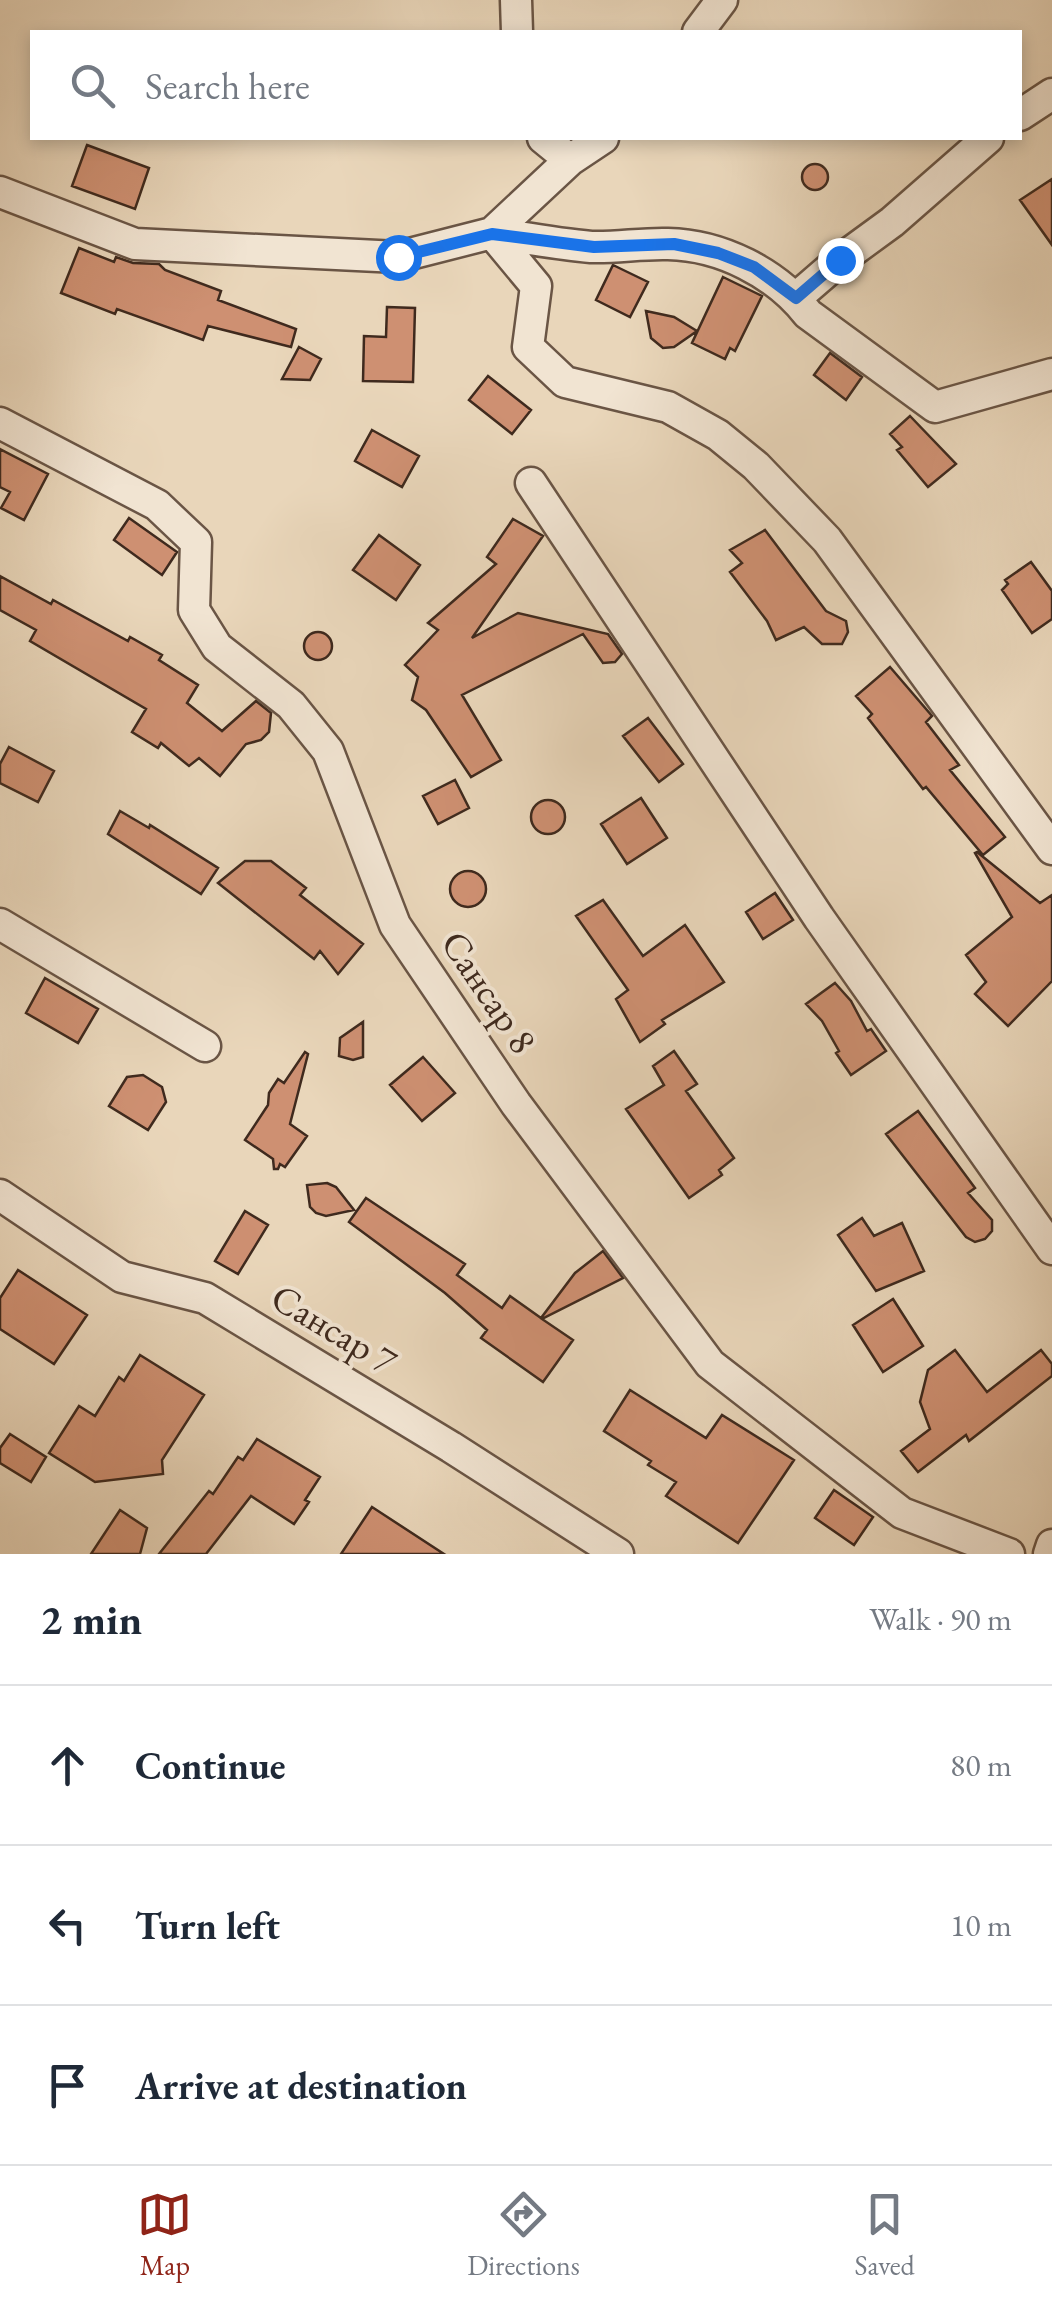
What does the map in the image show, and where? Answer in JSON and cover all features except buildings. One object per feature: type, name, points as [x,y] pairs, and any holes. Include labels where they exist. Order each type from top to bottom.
[{"type":"street","points":[[516,0],[517,30]]},
{"type":"street","points":[[700,30],[722,0]]},
{"type":"street","points":[[1022,115],[1052,94]]},
{"type":"street","points":[[545,140],[570,160]]},
{"type":"street","points":[[492,234],[570,160],[600,140]]},
{"type":"street","points":[[796,298],[892,222],[986,140]]},
{"type":"street","points":[[0,192],[135,244],[398,257],[492,234],[594,247],[674,244],[718,253],[754,267],[796,298],[808,314],[935,407],[1052,374]]},
{"type":"street","points":[[492,234],[536,286],[528,347],[565,382],[668,407],[718,434],[756,466],[828,540],[1052,849]]},
{"type":"street","name":"Сансар 8","points":[[0,423],[157,505],[196,542],[194,610],[217,647],[292,705],[328,750],[395,925],[516,1104],[710,1364],[902,1513],[1010,1554]]},
{"type":"street","points":[[531,483],[820,918],[1052,1249]]},
{"type":"street","points":[[0,924],[205,1046]]},
{"type":"street","name":"Сансар 7","points":[[0,1194],[122,1277],[206,1298],[618,1554]]},
{"type":"street","points":[[1049,1554],[1052,1546]]},
{"type":"route","points":[[398,257],[492,234],[594,247],[674,244],[718,253],[754,267],[796,298],[840,260]]}]
